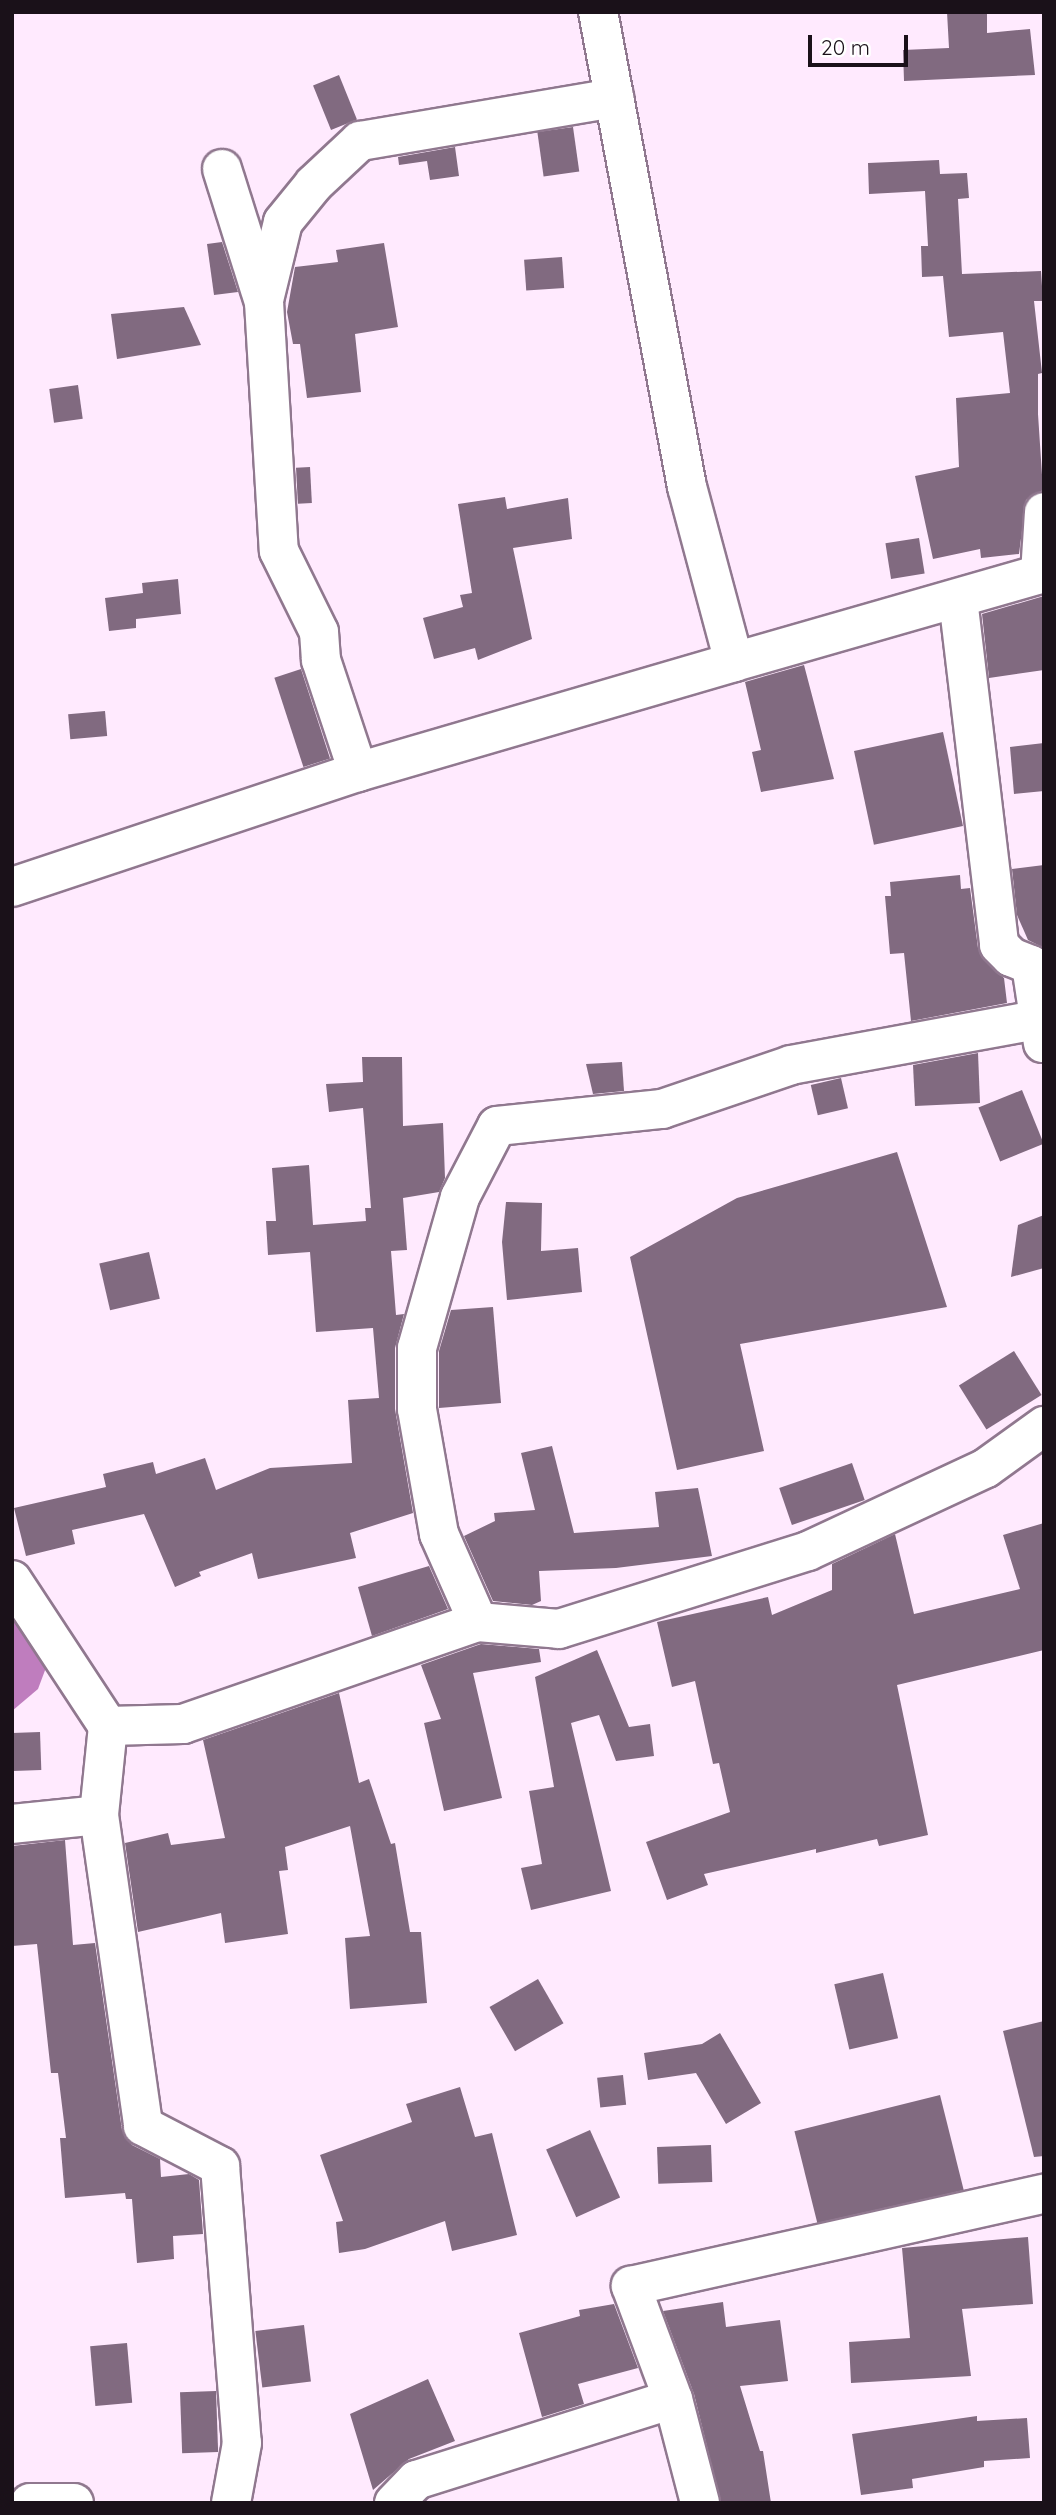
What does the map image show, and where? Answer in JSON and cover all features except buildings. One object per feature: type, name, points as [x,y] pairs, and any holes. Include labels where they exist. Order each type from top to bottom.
[{"type":"street","points":[[598,12],[687,487],[734,662]]},
{"type":"street","points":[[264,302],[283,222],[314,184],[360,141],[614,98]]},
{"type":"street","points":[[222,169],[264,302],[279,551],[319,632],[321,660],[358,772]]},
{"type":"street","points":[[12,887],[358,772],[842,628],[958,599],[1040,574],[1044,512]]},
{"type":"street","points":[[478,1622],[439,1534],[417,1409],[417,1348],[460,1197],[497,1126],[662,1109],[791,1065],[1040,1019],[1031,965],[1011,957],[999,945],[958,599]]},
{"type":"street","points":[[108,1726],[183,1724],[478,1622],[559,1629],[808,1551],[986,1468],[1044,1426]]},
{"type":"street","points":[[12,1580],[108,1726],[99,1815],[143,2126],[220,2166],[242,2443],[231,2503]]},
{"type":"street","points":[[12,1824],[99,1815]]},
{"type":"street","points":[[700,2503],[673,2399],[631,2286],[1044,2194]]},
{"type":"street","points":[[394,2503],[416,2480],[673,2399]]},
{"type":"shaded area","points":[[12,1618],[31,1631],[47,1665],[38,1689],[12,1711]]}]
